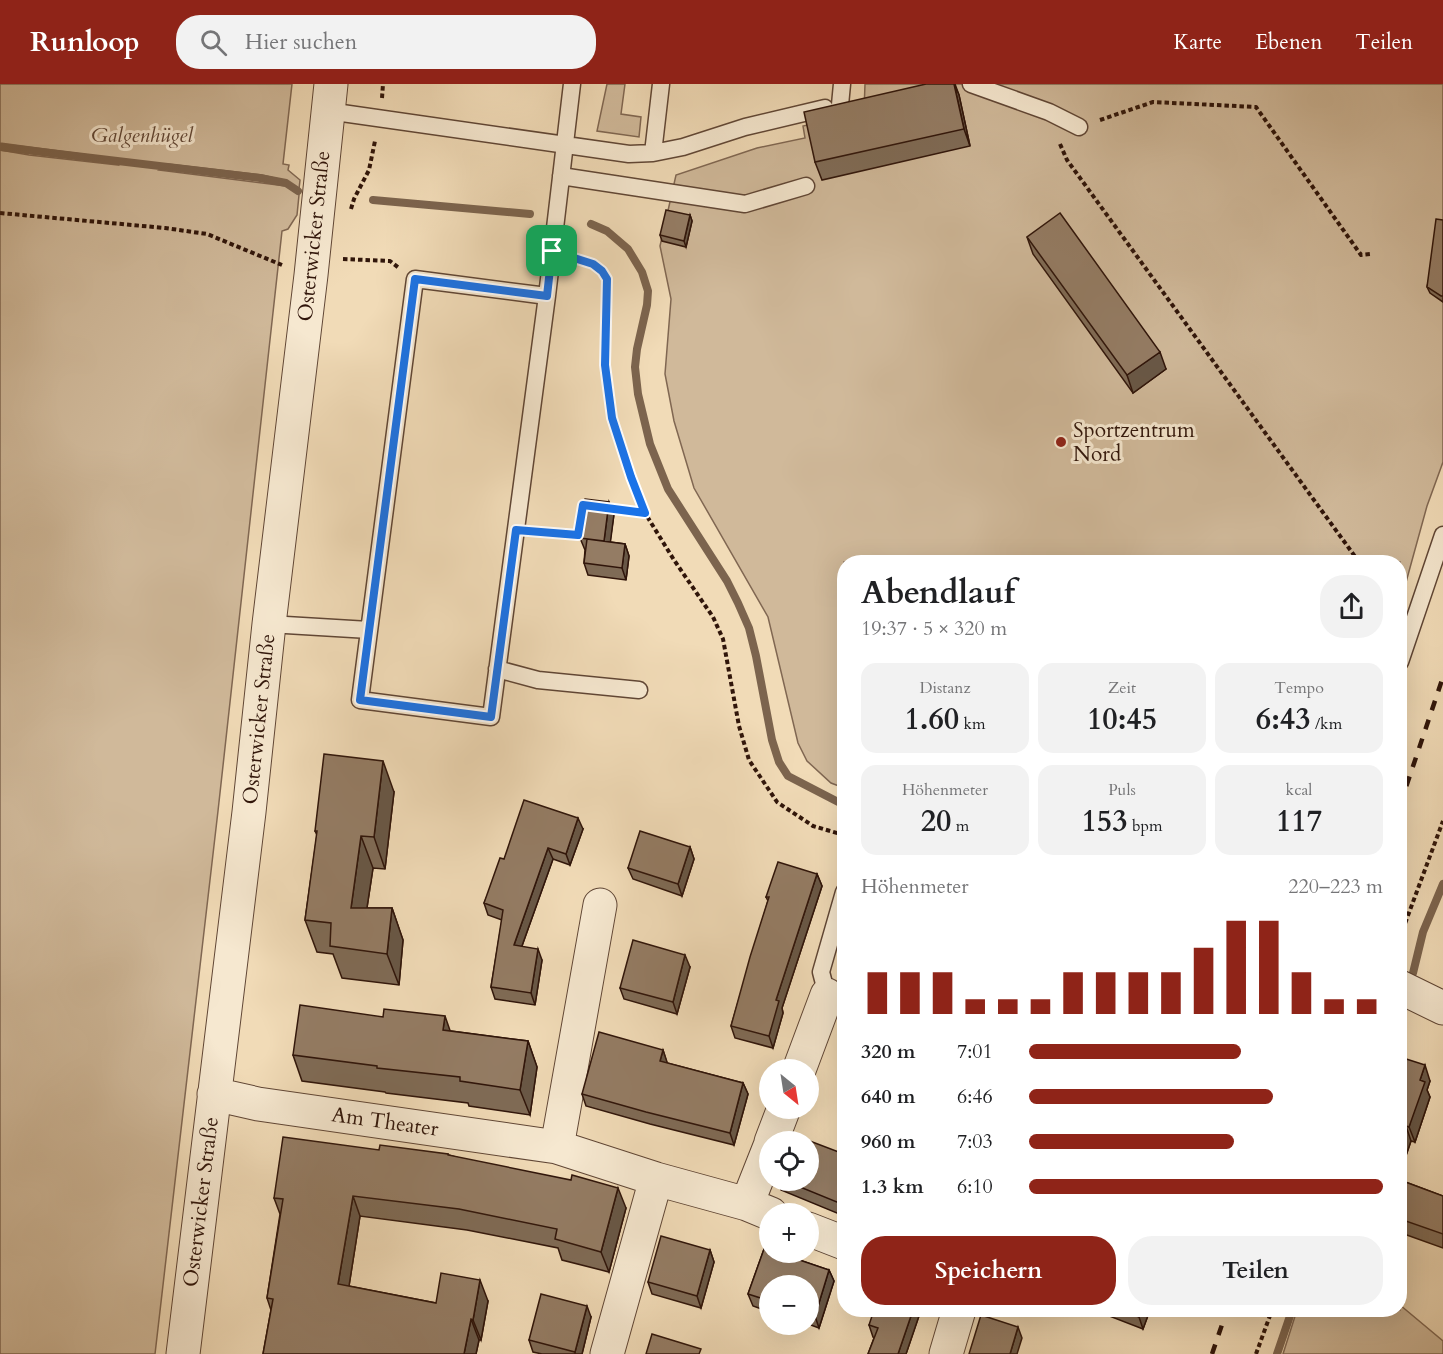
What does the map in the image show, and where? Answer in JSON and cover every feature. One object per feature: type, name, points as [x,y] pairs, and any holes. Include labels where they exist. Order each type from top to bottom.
[{"type":"street","name":"Osterwicker Straße","points":[[183,1354],[249,812],[268,624],[311,275],[330,97]]},
{"type":"street","points":[[557,1147],[600,905]]},
{"type":"street","points":[[1407,990],[1443,1008]]},
{"type":"street","points":[[803,1059],[828,995]]},
{"type":"street","name":"Am Theater","points":[[214,1094],[252,1103],[557,1147],[759,1209]]},
{"type":"street","points":[[607,1354],[656,1179]]},
{"type":"street","points":[[819,1233],[837,1240]]},
{"type":"street","points":[[946,1354],[957,1317]]},
{"type":"lane","points":[[547,296],[415,279],[360,700],[491,717],[547,296],[572,84]]},
{"type":"lane","points":[[653,153],[661,84]]},
{"type":"lane","points":[[330,97],[565,145],[629,154],[653,153],[683,147],[745,127],[846,104],[842,84]]},
{"type":"lane","points":[[971,84],[1049,112],[1079,127]]},
{"type":"lane","points":[[561,176],[745,204],[806,186]]},
{"type":"lane","points":[[1407,641],[1443,535]]},
{"type":"lane","points":[[268,624],[369,630]]},
{"type":"lane","points":[[497,669],[538,680],[639,690]]},
{"type":"lane","points":[[828,995],[821,972],[837,916]]},
{"type":"path","points":[[1079,127],[1153,102],[1256,107],[1361,255],[1370,254]]},
{"type":"path","points":[[1049,112],[1067,160],[1354,555]]},
{"type":"path","points":[[0,213],[207,234],[282,265]]},
{"type":"path","points":[[552,251],[593,264],[602,271],[607,279],[605,365],[612,418],[645,513],[713,617],[723,639],[739,726],[749,760],[777,802],[813,826],[837,833]]},
{"type":"path","points":[[342,259],[390,261],[415,279]]},
{"type":"path","points":[[516,530],[578,535],[583,505],[593,506]]},
{"type":"path","points":[[604,508],[645,513]]},
{"type":"path","points":[[1407,918],[1443,821]]},
{"type":"path","points":[[1256,1354],[1269,1317]]},
{"type":"green space","name":"Galgenhügel","points":[[0,84],[292,84],[283,164],[289,165],[288,170],[300,180],[299,189],[287,181],[262,175],[168,164],[159,170],[286,186],[299,195],[297,215],[288,229],[282,231],[155,1354],[0,1354],[0,150],[118,165],[111,158],[0,143]]},
{"type":"green space","points":[[607,84],[625,84],[621,114],[641,117],[639,137],[597,131]]},
{"type":"green space","name":"Sportzentrum Nord","points":[[865,84],[1443,84],[1443,462],[1427,506],[1407,579],[1407,555],[837,555],[837,785],[831,783],[807,761],[798,743],[768,617],[694,488],[674,421],[665,374],[671,299],[660,246],[676,175],[757,148],[805,138],[803,126],[864,112]]},
{"type":"green space","points":[[1407,1311],[1443,1341],[1443,1354],[1283,1354],[1295,1317],[1407,1317]]},
{"type":"building","points":[[926,84],[954,84],[964,129],[815,162],[804,112]]},
{"type":"building","points":[[666,210],[690,215],[684,241],[660,235]]},
{"type":"building","points":[[1060,213],[1160,352],[1127,375],[1027,237]]},
{"type":"building","points":[[1436,219],[1443,220],[1443,296],[1427,287]]},
{"type":"building","points":[[585,499],[609,502],[604,541],[580,538]]},
{"type":"building","points":[[587,539],[625,544],[622,568],[584,563]]},
{"type":"building","points":[[324,754],[383,761],[374,837],[361,836],[351,908],[392,908],[387,954],[330,946],[331,923],[305,920],[317,831],[315,831]]},
{"type":"building","points":[[524,800],[578,818],[566,854],[548,848],[514,945],[538,949],[531,993],[491,987],[503,910],[484,903],[500,858],[504,859]]},
{"type":"building","points":[[640,831],[690,847],[678,884],[628,868]]},
{"type":"building","points":[[778,862],[817,874],[776,1000],[779,1001],[769,1036],[731,1026],[769,897],[766,897]]},
{"type":"building","points":[[633,940],[685,955],[673,1002],[620,988]]},
{"type":"building","points":[[300,1005],[383,1017],[384,1009],[445,1016],[443,1030],[528,1041],[520,1090],[460,1081],[460,1077],[377,1068],[377,1066],[293,1055]]},
{"type":"building","points":[[599,1032],[663,1050],[660,1061],[743,1083],[730,1133],[582,1094]]},
{"type":"building","points":[[1407,1059],[1425,1065],[1420,1080],[1425,1082],[1409,1127],[1407,1126]]},
{"type":"building","points":[[283,1137],[379,1150],[380,1145],[448,1154],[571,1180],[572,1175],[618,1188],[601,1252],[555,1239],[557,1229],[459,1209],[353,1196],[338,1284],[436,1303],[441,1273],[480,1280],[464,1354],[263,1354],[273,1299],[267,1298],[283,1199],[274,1198]]},
{"type":"building","points":[[819,1144],[837,1151],[837,1202],[810,1191],[819,1191]]},
{"type":"building","points":[[1407,1183],[1443,1196],[1443,1234],[1407,1221]]},
{"type":"building","points":[[661,1236],[710,1250],[697,1296],[648,1282]]},
{"type":"building","points":[[759,1263],[808,1263],[829,1270],[819,1303],[819,1275],[759,1275],[759,1298],[748,1294]]},
{"type":"building","points":[[541,1294],[587,1306],[575,1352],[529,1340]]},
{"type":"building","points":[[872,1317],[911,1317],[898,1354],[868,1354],[878,1328],[869,1325]]},
{"type":"building","points":[[980,1317],[1018,1327],[1010,1354],[969,1354]]},
{"type":"building","points":[[652,1334],[701,1349],[699,1354],[646,1354]]},
{"type":"waterway","points":[[0,147],[260,178],[286,183],[298,191]]},
{"type":"waterway","points":[[373,200],[530,214]]},
{"type":"waterway","points":[[591,224],[607,231],[628,249],[642,272],[648,291],[647,305],[635,367],[638,394],[650,444],[668,489],[727,581],[749,628],[772,740],[779,762],[788,776],[837,801]]},
{"type":"waterway","points":[[1413,973],[1423,932],[1443,884]]},
{"type":"waterway","points":[[1277,1354],[1290,1317]]},
{"type":"railway","points":[[1407,784],[1443,677]]},
{"type":"railway","points":[[1212,1354],[1225,1317]]},
{"type":"place","name":"Sportzentrum Nord","points":[[1061,442]]},
{"type":"route","points":[[552,251],[593,264],[602,271],[607,279],[605,365],[612,418],[645,513],[583,505],[578,535],[516,530],[491,717],[360,700],[415,279],[547,296],[552,251]]}]
